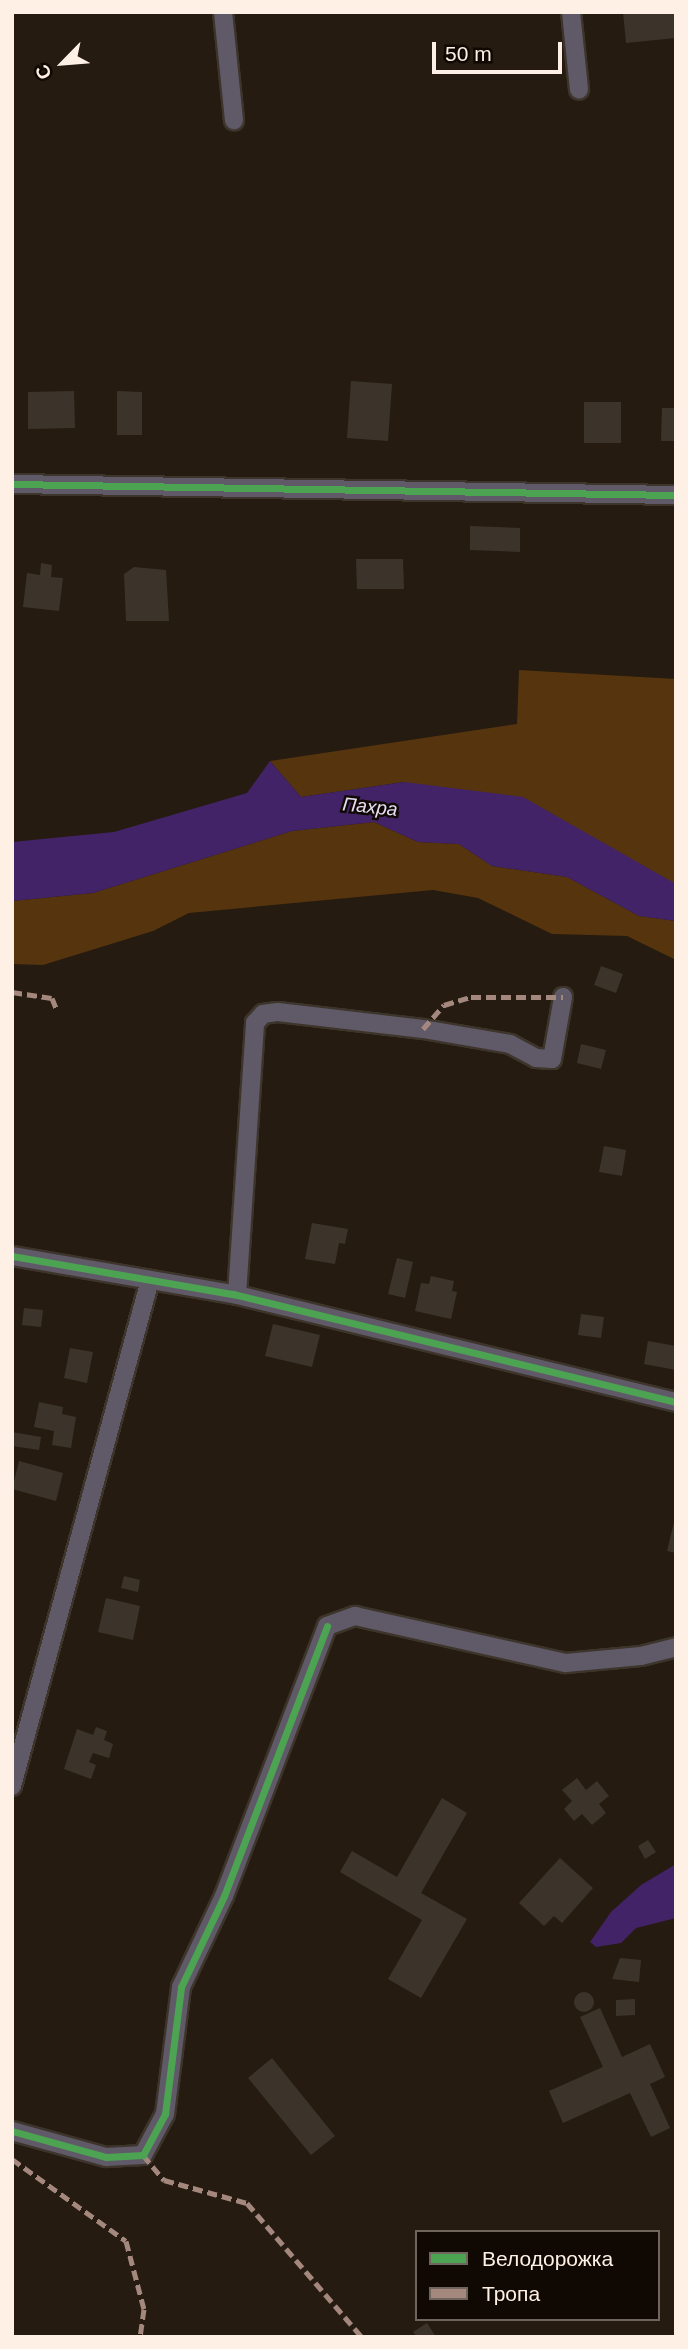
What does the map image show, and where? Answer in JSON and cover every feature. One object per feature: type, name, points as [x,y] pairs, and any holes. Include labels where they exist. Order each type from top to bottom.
[{"type":"street","points":[[223,12],[234,120]]},
{"type":"street","points":[[571,12],[579,90]]},
{"type":"street","points":[[12,484],[676,495]]},
{"type":"street","points":[[237,1295],[255,1023],[263,1014],[278,1012],[423,1029],[510,1044],[536,1058],[552,1059],[563,998]]},
{"type":"street","points":[[12,1256],[237,1295],[676,1402]]},
{"type":"street","points":[[12,1786],[150,1280]]},
{"type":"street","points":[[12,2131],[106,2157],[143,2155],[165,2114],[181,1987],[224,1896],[327,1626],[355,1616],[566,1663],[641,1656],[676,1647]]},
{"type":"shaded area","points":[[519,670],[676,679],[676,884],[404,782],[301,797],[270,761],[517,724]]},
{"type":"shaded area","points":[[374,822],[418,842],[459,844],[492,866],[567,877],[639,916],[676,921],[676,960],[627,936],[552,934],[478,898],[433,890],[189,913],[153,931],[43,965],[12,964],[12,901],[93,893],[292,831]]},
{"type":"water","name":"Пахра","points":[[270,761],[301,797],[404,782],[523,797],[676,884],[676,921],[639,916],[567,877],[492,866],[459,844],[418,842],[374,822],[292,831],[93,893],[12,901],[12,842],[114,832],[247,793]]},
{"type":"water","points":[[676,1864],[676,1918],[636,1928],[621,1943],[596,1947],[590,1942],[611,1912],[641,1885]]},
{"type":"building","points":[[623,12],[676,12],[676,38],[626,43]]},
{"type":"building","points":[[351,381],[392,384],[388,441],[347,438]]},
{"type":"building","points":[[74,391],[75,428],[28,429],[28,392]]},
{"type":"building","points":[[117,391],[142,392],[142,435],[117,435]]},
{"type":"building","points":[[584,402],[621,402],[621,443],[584,443]]},
{"type":"building","points":[[662,408],[676,408],[676,441],[661,441]]},
{"type":"building","points":[[470,526],[520,528],[520,552],[470,550]]},
{"type":"building","points":[[356,559],[403,559],[404,589],[357,589]]},
{"type":"building","points":[[41,563],[52,565],[51,577],[63,578],[59,611],[23,607],[27,573],[40,575]]},
{"type":"building","points":[[134,567],[166,570],[169,621],[126,621],[124,574]]},
{"type":"building","points":[[601,966],[623,974],[616,993],[594,985]]},
{"type":"building","points":[[581,1044],[606,1050],[601,1069],[577,1063]]},
{"type":"building","points":[[604,1146],[626,1150],[622,1176],[599,1172]]},
{"type":"building","points":[[312,1223],[348,1229],[345,1244],[339,1243],[335,1264],[305,1259]]},
{"type":"building","points":[[397,1258],[413,1262],[405,1298],[388,1294]]},
{"type":"building","points":[[431,1276],[454,1281],[452,1291],[457,1292],[451,1319],[415,1311],[421,1283],[429,1284]]},
{"type":"building","points":[[24,1308],[43,1310],[41,1327],[22,1325]]},
{"type":"building","points":[[581,1314],[604,1317],[601,1338],[578,1335]]},
{"type":"building","points":[[273,1324],[320,1335],[312,1367],[265,1356]]},
{"type":"building","points":[[648,1341],[676,1346],[676,1370],[644,1364]]},
{"type":"building","points":[[70,1348],[93,1352],[87,1383],[64,1378]]},
{"type":"building","points":[[39,1402],[63,1407],[62,1414],[76,1417],[71,1448],[52,1445],[54,1431],[34,1427]]},
{"type":"building","points":[[12,1432],[41,1437],[39,1450],[12,1446]]},
{"type":"building","points":[[19,1461],[63,1473],[56,1501],[12,1489]]},
{"type":"building","points":[[676,1518],[676,1553],[667,1551]]},
{"type":"building","points":[[124,1576],[140,1580],[138,1592],[121,1588]]},
{"type":"building","points":[[106,1598],[140,1606],[133,1640],[98,1632]]},
{"type":"building","points":[[96,1727],[107,1731],[104,1740],[113,1744],[109,1758],[93,1753],[89,1762],[96,1765],[91,1779],[64,1769],[77,1729],[93,1735]]},
{"type":"building","points":[[577,1778],[586,1790],[597,1781],[609,1796],[599,1804],[606,1813],[592,1825],[582,1814],[574,1821],[564,1809],[572,1801],[562,1790]]},
{"type":"building","points":[[442,1798],[467,1813],[421,1893],[467,1919],[421,1998],[388,1979],[422,1920],[340,1872],[352,1851],[397,1877]]},
{"type":"building","points":[[648,1840],[656,1852],[645,1859],[638,1846]]},
{"type":"building","points":[[560,1858],[593,1888],[562,1923],[554,1916],[544,1926],[519,1903]]},
{"type":"building","points":[[620,1958],[641,1960],[639,1982],[612,1979]]},
{"type":"building","points":[[584,1992],[591,1995],[594,2002],[591,2009],[584,2012],[577,2009],[574,2002],[577,1995]]},
{"type":"building","points":[[635,1999],[635,2015],[616,2016],[616,2000]]},
{"type":"building","points":[[600,2008],[622,2057],[650,2044],[665,2077],[650,2084],[670,2128],[651,2137],[630,2093],[563,2123],[549,2091],[603,2067],[580,2017]]},
{"type":"building","points":[[272,2058],[335,2136],[311,2155],[248,2078]]},
{"type":"building","points":[[427,2323],[436,2337],[417,2337],[413,2332]]},
{"type":"marked path","points":[[12,992],[52,998],[56,1008]]},
{"type":"marked path","points":[[423,1029],[444,1005],[471,997],[563,997]]},
{"type":"marked path","points":[[143,2155],[164,2180],[247,2203],[362,2337]]},
{"type":"marked path","points":[[12,2159],[126,2241],[144,2309],[140,2337]]},
{"type":"cycle path","points":[[12,484],[676,495]]},
{"type":"cycle path","points":[[12,1256],[233,1294],[676,1402]]},
{"type":"cycle path","points":[[12,2131],[106,2157],[143,2155],[165,2114],[181,1987],[224,1896],[327,1626]]}]
